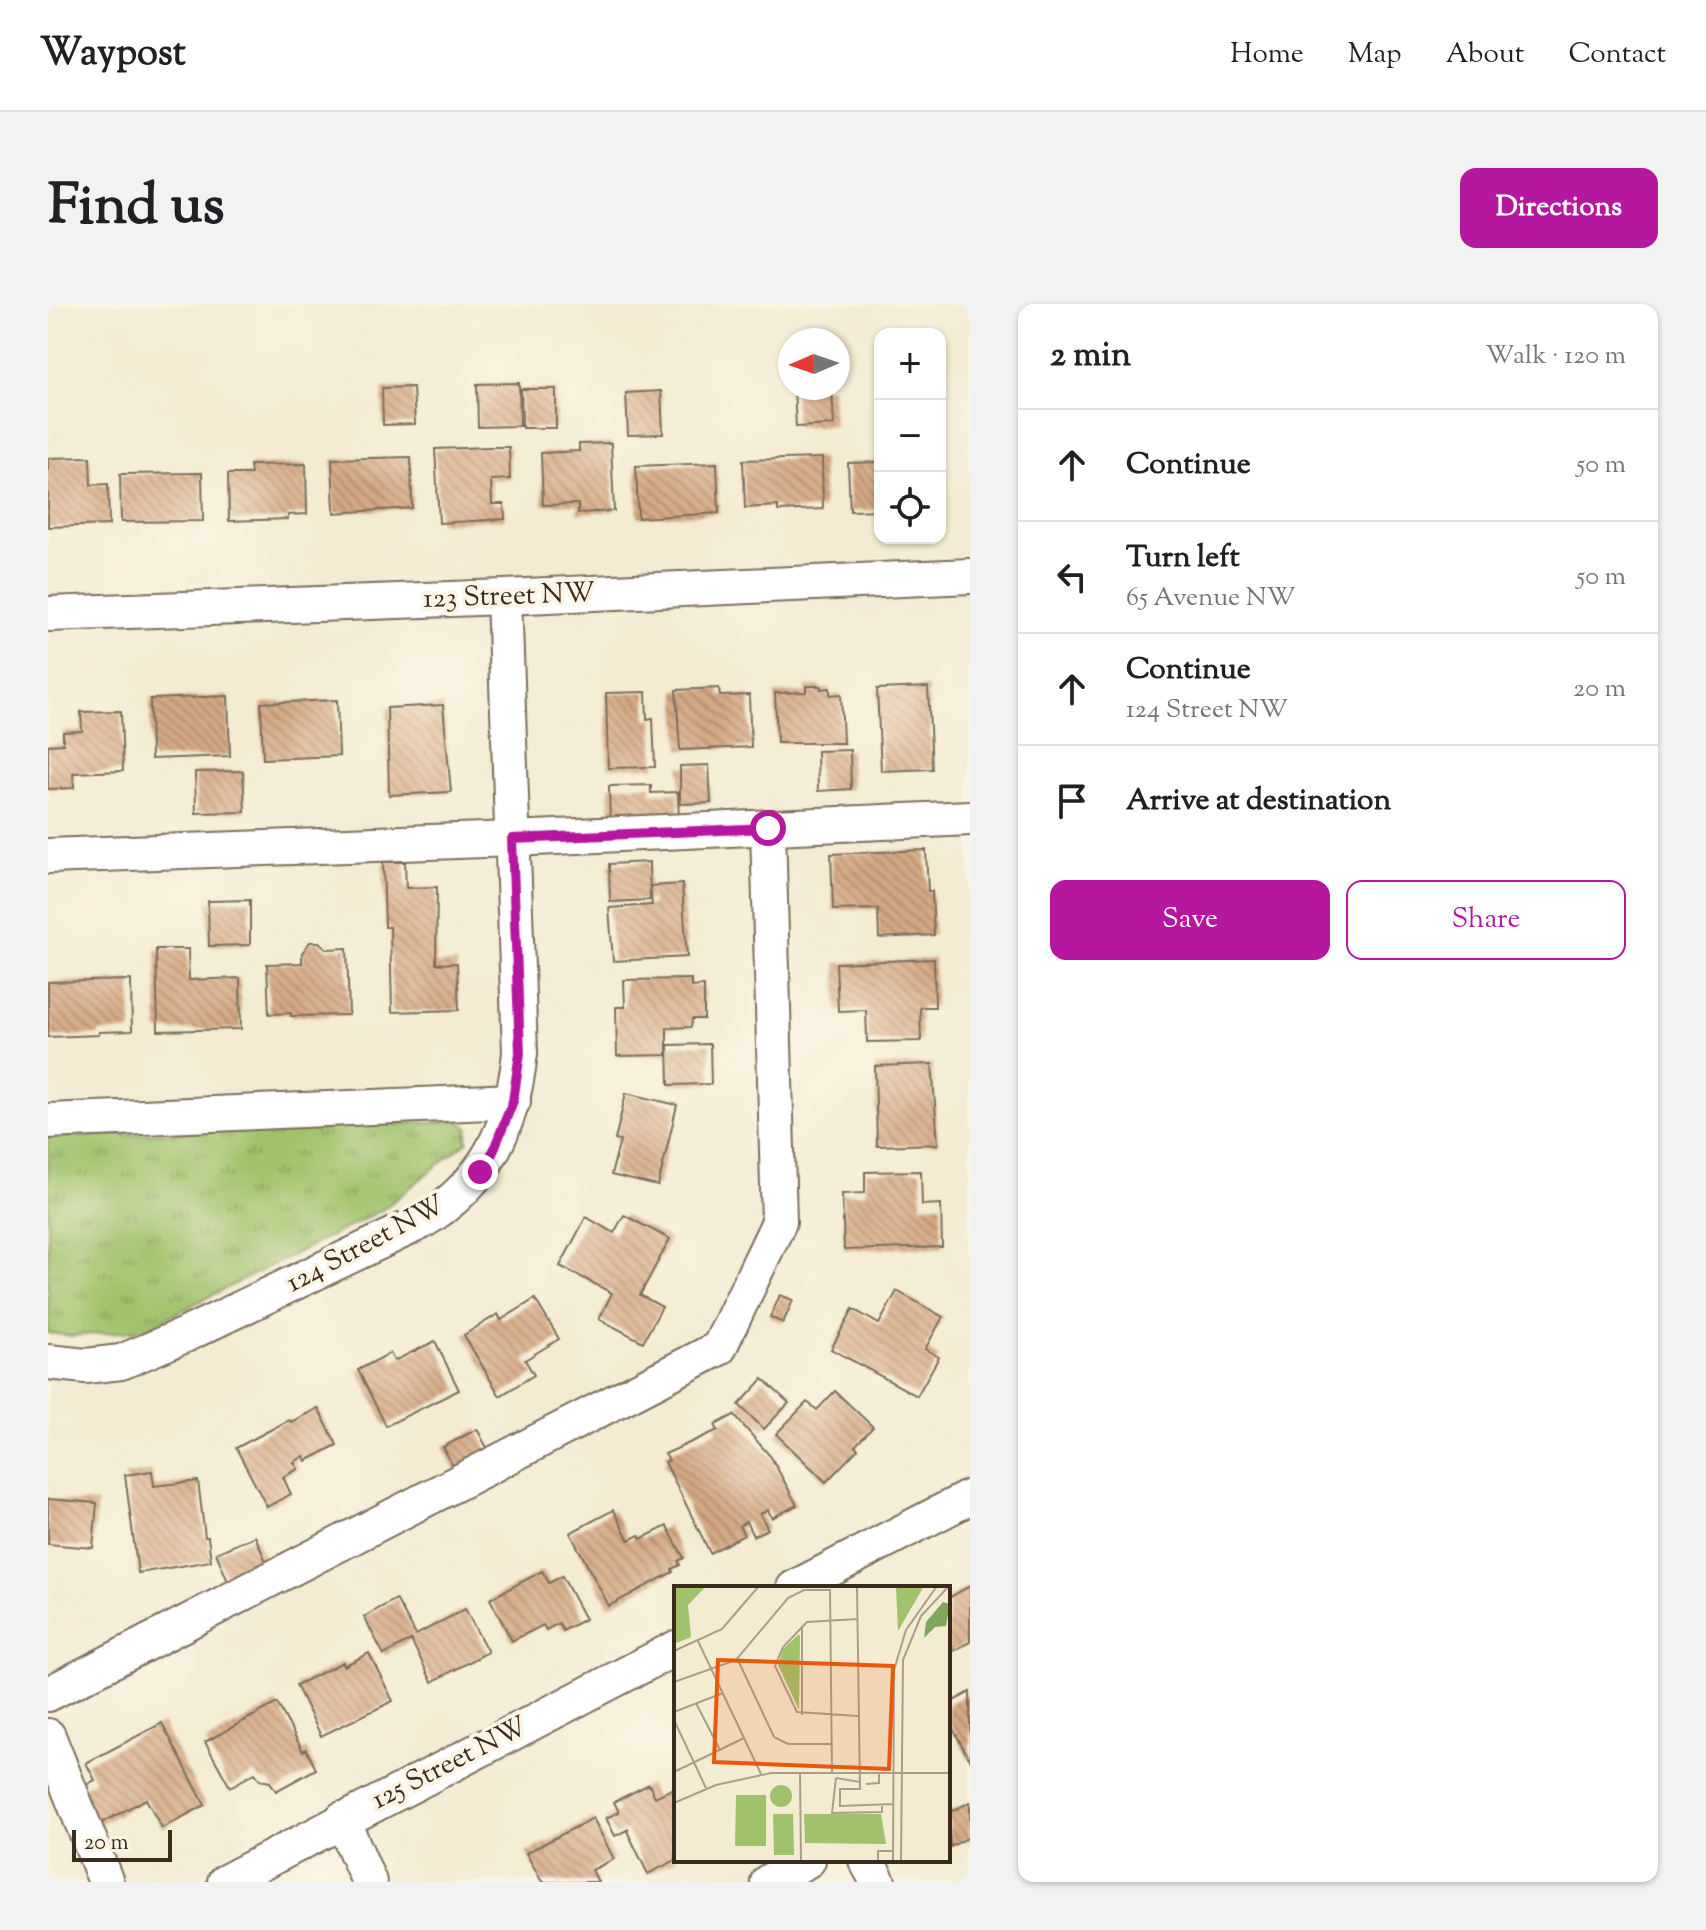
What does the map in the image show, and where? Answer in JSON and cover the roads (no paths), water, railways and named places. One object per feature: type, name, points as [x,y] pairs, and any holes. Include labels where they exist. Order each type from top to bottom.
[{"type":"street","name":"123 Street NW","points":[[48,614],[970,576]]},
{"type":"street","name":"124 Street NW","points":[[48,1362],[86,1366],[121,1362],[185,1335],[421,1222],[441,1210],[480,1172],[493,1152],[513,1101],[520,1053],[504,597]]},
{"type":"street","points":[[48,856],[970,818]]},
{"type":"street","points":[[48,1694],[719,1348],[779,1222],[768,828]]},
{"type":"street","points":[[48,1121],[513,1101]]},
{"type":"street","points":[[798,1586],[970,1497]]},
{"type":"street","name":"125 Street NW","points":[[225,1882],[674,1649]]},
{"type":"street","points":[[48,1736],[106,1882]]},
{"type":"street","points":[[342,1819],[369,1882]]},
{"type":"street","points":[[768,1882],[804,1862]]},
{"type":"street","points":[[867,1862],[878,1882]]}]
